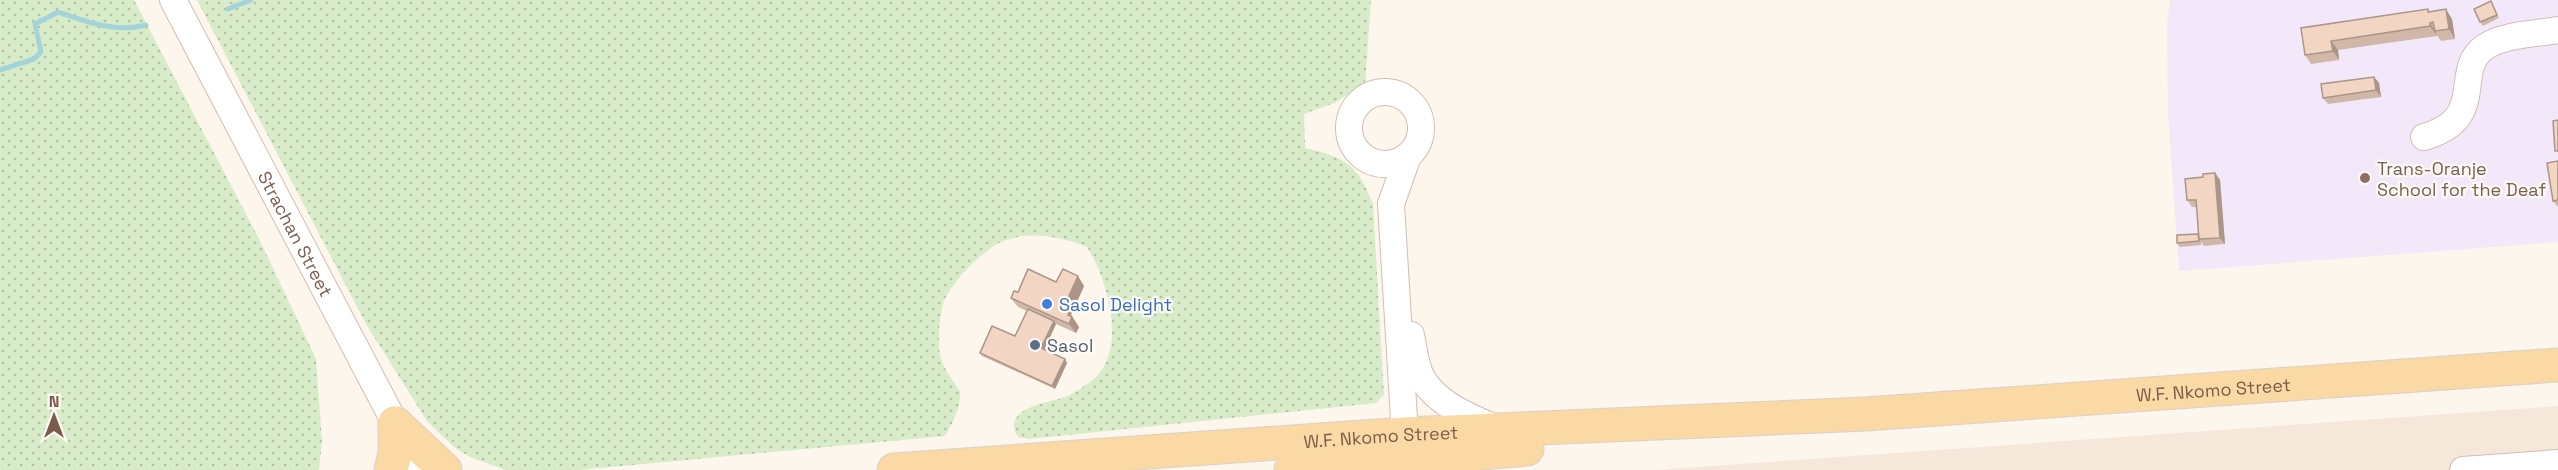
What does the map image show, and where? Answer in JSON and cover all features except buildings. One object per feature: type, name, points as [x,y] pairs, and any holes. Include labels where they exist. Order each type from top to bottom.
[{"type":"main road","name":"W.F. Nkomo Street","points":[[894,470],[1406,448],[2558,365]]},
{"type":"main road","name":"W.F. Nkomo Street","points":[[1291,470],[1500,430],[1866,414]]},
{"type":"main road","points":[[391,470],[395,423]]},
{"type":"main road","points":[[395,423],[446,470]]},
{"type":"street","name":"Strachan Street","points":[[173,0],[395,423],[416,470]]},
{"type":"street","points":[[2424,136],[2439,132],[2459,117],[2465,105],[2468,81],[2476,59],[2484,47],[2502,40],[2558,30]]},
{"type":"street","points":[[1391,204],[1369,160],[1354,147],[1349,123],[1360,101],[1371,94],[1383,91],[1395,92],[1405,97],[1420,115],[1422,126],[1421,137],[1408,156],[1391,204],[1406,448]]},
{"type":"street","points":[[1369,160],[1387,164],[1408,156]]},
{"type":"street","points":[[1393,240],[1416,361],[1422,378],[1457,410],[1500,430]]},
{"type":"street","points":[[2463,470],[2558,463]]},
{"type":"shaded area","name":"Trans-Oranje School for the Deaf","points":[[2170,0],[2558,0],[2558,242],[2179,271],[2168,115],[2167,23]]},
{"type":"shaded area","points":[[2558,406],[2558,470],[1655,470]]},
{"type":"green space","points":[[0,0],[134,0],[259,239],[316,359],[322,442],[319,470],[0,470]]},
{"type":"green space","points":[[197,0],[1371,0],[1365,85],[1334,103],[1304,114],[1305,148],[1331,155],[1348,164],[1361,179],[1373,204],[1384,395],[1376,403],[1029,439],[1018,437],[1014,427],[1015,419],[1020,413],[1028,408],[1065,397],[1096,377],[1105,364],[1112,331],[1107,294],[1087,247],[1057,238],[1026,236],[1006,240],[979,258],[960,277],[943,304],[939,329],[940,355],[945,369],[960,391],[958,409],[945,436],[579,470],[505,470],[470,457],[454,447],[427,421],[366,324]]},
{"type":"waterway","points":[[228,9],[251,0]]},
{"type":"waterway","points":[[0,70],[34,59],[41,52],[35,24],[58,12],[90,23],[112,27],[146,25]]},
{"type":"place","name":"Trans-Oranje School for the Deaf","points":[[2365,178]]},
{"type":"place","name":"Sasol Delight","points":[[1047,304]]},
{"type":"place","name":"Sasol","points":[[1035,345]]}]
